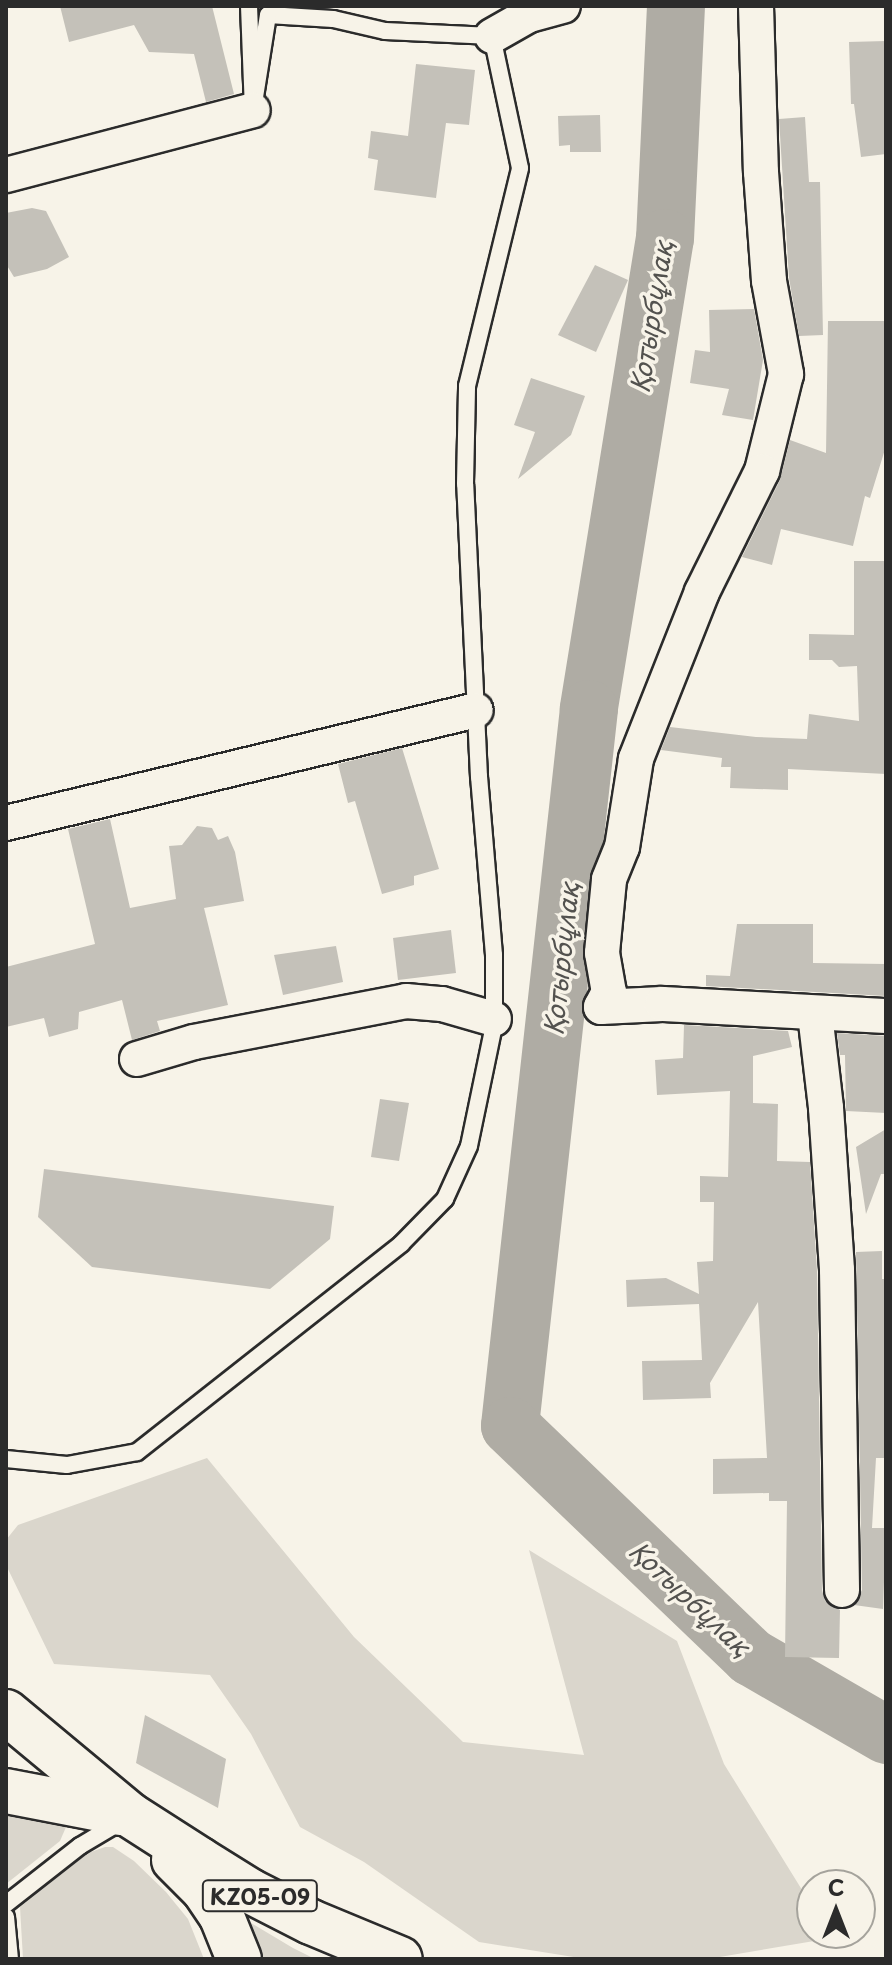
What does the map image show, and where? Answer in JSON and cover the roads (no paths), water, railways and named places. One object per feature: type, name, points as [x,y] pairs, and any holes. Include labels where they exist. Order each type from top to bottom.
[{"type":"main road","points":[[6,1712],[130,1815]]},
{"type":"main road","name":"KZ05-09","points":[[6,1791],[77,1802],[130,1815],[250,1891],[311,1922],[400,1959]]},
{"type":"main road","name":"KZ05-09","points":[[130,1815],[204,1890],[222,1917],[239,1959]]},
{"type":"street","points":[[492,36],[529,15],[563,6]]},
{"type":"street","points":[[756,6],[761,172],[769,281],[786,374],[762,471],[702,592],[636,759],[622,847],[609,880],[602,953],[609,992],[601,1007],[662,1004],[886,1016]]},
{"type":"street","points":[[6,175],[253,110]]},
{"type":"street","points":[[6,823],[476,710]]},
{"type":"street","points":[[137,1059],[194,1042],[406,1001],[442,1004],[494,1019]]},
{"type":"street","points":[[815,1014],[826,1108],[837,1270],[842,1590]]},
{"type":"lane","points":[[249,6],[253,110]]},
{"type":"lane","points":[[6,1459],[67,1465],[137,1452],[321,1311],[401,1244],[445,1199],[469,1146],[494,1019],[494,955],[476,710],[465,484],[467,386],[492,298],[520,168],[492,36],[385,31],[333,19],[268,15],[253,110]]},
{"type":"lane","points":[[6,1904],[80,1846],[130,1815]]},
{"type":"lane","points":[[6,1917],[10,1959]]},
{"type":"waterway","name":"Қотырбұлақ","points":[[676,6],[665,238],[589,709],[510,1426],[751,1657],[886,1735]]}]
